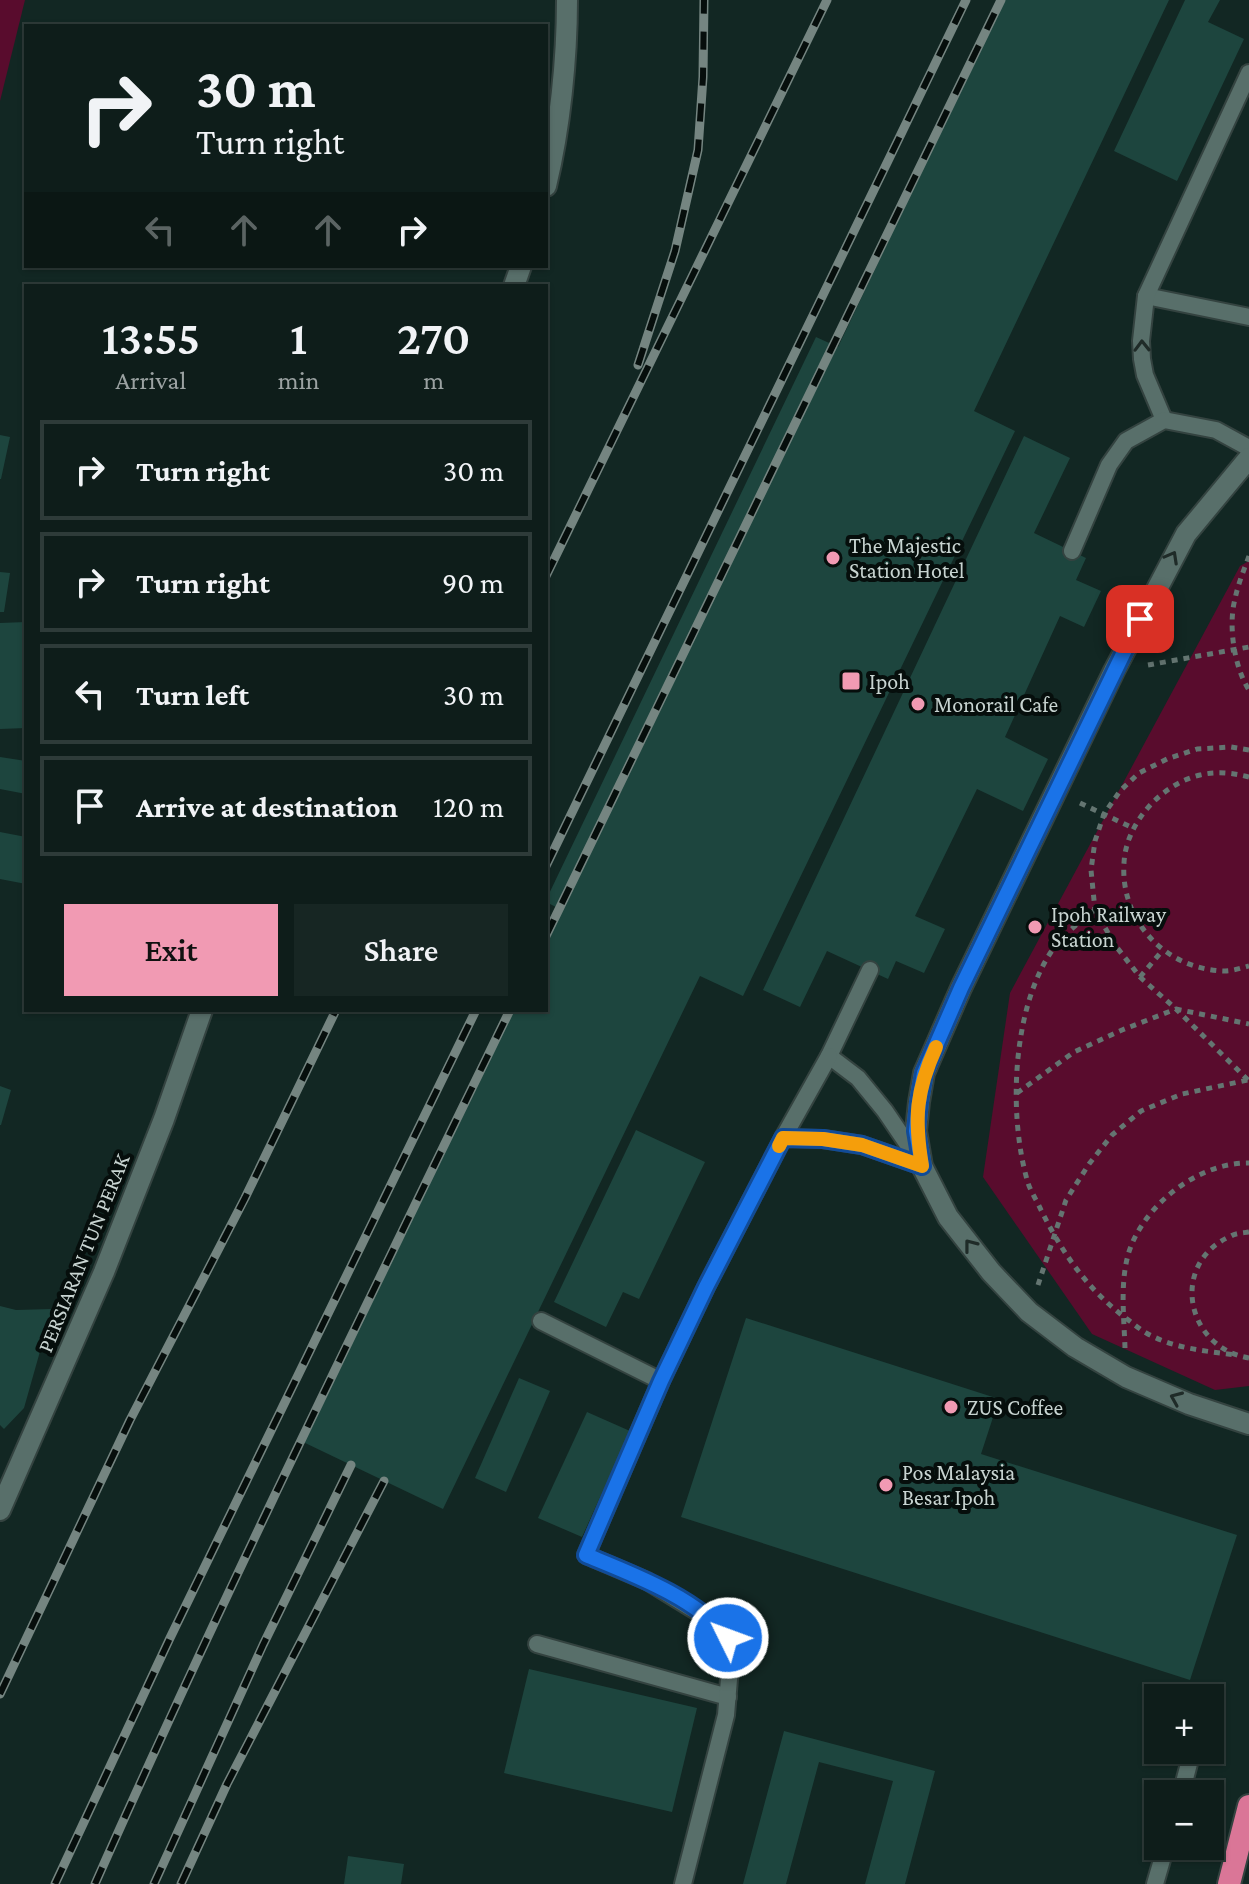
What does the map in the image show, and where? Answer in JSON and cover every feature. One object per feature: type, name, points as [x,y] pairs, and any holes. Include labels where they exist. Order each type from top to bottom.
[{"type":"highway","points":[[1229,1884],[1249,1806]]},
{"type":"street","points":[[548,178],[560,99],[567,0]]},
{"type":"street","points":[[1249,458],[1186,534],[1114,671],[961,988],[924,1073],[916,1131],[922,1166],[948,1217],[991,1272],[1029,1312],[1075,1347],[1126,1377],[1189,1404],[1249,1424]]},
{"type":"street","name":"PERSIARAN TUN PERAK","points":[[0,1510],[104,1272],[164,1119],[201,1012]]},
{"type":"lane","points":[[1164,420],[1145,375],[1142,359],[1146,296],[1249,73]]},
{"type":"lane","points":[[1146,296],[1249,317]]},
{"type":"lane","points":[[1072,551],[1109,465],[1126,441],[1164,420],[1216,430],[1249,448]]},
{"type":"lane","points":[[683,1884],[726,1715],[731,1655],[728,1638],[717,1624],[647,1581],[586,1555],[661,1381],[706,1287],[829,1056],[870,970]]},
{"type":"lane","points":[[829,1056],[858,1078],[885,1111],[922,1166]]},
{"type":"lane","points":[[783,1138],[823,1139],[862,1145],[922,1166]]},
{"type":"lane","points":[[541,1321],[661,1381]]},
{"type":"lane","points":[[537,1644],[728,1697]]},
{"type":"lane","points":[[1155,1884],[1162,1860]]},
{"type":"path","points":[[1249,556],[1234,602],[1233,650],[1243,682],[1249,690]]},
{"type":"path","points":[[1114,671],[1249,647]]},
{"type":"path","points":[[1249,750],[1231,747],[1197,749],[1139,773],[1120,791],[1104,814],[1095,841],[1091,870],[1095,910],[1115,945],[1140,977],[1249,1081]]},
{"type":"path","points":[[1249,777],[1229,773],[1200,775],[1173,786],[1150,804],[1133,828],[1123,861],[1126,895],[1139,926],[1162,951],[1193,967],[1227,971],[1249,966]]},
{"type":"path","points":[[1056,791],[1133,828]]},
{"type":"path","points":[[1095,910],[1069,930],[1051,952],[1032,990],[1020,1036],[1017,1094],[1020,1140],[1028,1184],[1054,1236],[1076,1270],[1095,1294],[1124,1317],[1149,1335],[1177,1346],[1249,1358]]},
{"type":"path","points":[[1140,977],[1162,951]]},
{"type":"path","points":[[1017,1094],[1074,1052],[1176,1009],[1249,1024]]},
{"type":"path","points":[[1029,1312],[1066,1200],[1112,1135],[1141,1111],[1182,1094],[1249,1081]]},
{"type":"path","points":[[1126,1377],[1123,1284],[1129,1253],[1147,1217],[1175,1189],[1212,1169],[1249,1163]]},
{"type":"path","points":[[1235,1355],[1212,1342],[1197,1322],[1191,1296],[1196,1271],[1210,1249],[1231,1235],[1249,1232]]},
{"type":"shaded area","points":[[0,0],[25,0],[0,101]]},
{"type":"shaded area","points":[[1249,561],[1249,1386],[1215,1390],[1092,1334],[983,1177],[1010,993],[1240,566]]},
{"type":"building","points":[[1003,0],[1169,0],[974,411],[1015,431],[743,996],[700,976],[443,1509],[301,1441],[508,1012],[548,1012],[548,929],[558,908],[548,903],[548,896],[816,337],[838,347]]},
{"type":"building","points":[[1185,0],[1220,0],[1208,22],[1244,39],[1177,181],[1114,151]]},
{"type":"building","points":[[0,435],[10,437],[1,479],[0,479]]},
{"type":"building","points":[[1024,436],[1070,458],[1034,533],[1086,558],[1076,580],[1101,591],[1084,627],[1060,616],[1005,737],[1048,759],[1023,811],[977,789],[915,916],[945,929],[924,973],[896,961],[888,979],[827,951],[800,1007],[763,990]]},
{"type":"building","points":[[0,572],[10,573],[4,612],[0,612]]},
{"type":"building","points":[[24,622],[24,728],[0,729],[0,623]]},
{"type":"building","points":[[0,757],[24,761],[24,794],[0,789]]},
{"type":"building","points":[[0,832],[24,837],[24,884],[0,879]]},
{"type":"building","points":[[0,1086],[11,1090],[1,1125],[0,1125]]},
{"type":"building","points":[[636,1130],[705,1162],[639,1299],[623,1292],[606,1327],[554,1302]]},
{"type":"building","points":[[0,1306],[16,1310],[52,1309],[24,1408],[4,1429],[0,1425]]},
{"type":"building","name":"Pos Malaysia Besar Ipoh","points":[[746,1318],[999,1399],[981,1454],[1237,1535],[1190,1680],[681,1517]]},
{"type":"building","points":[[519,1378],[550,1391],[506,1492],[475,1478]]},
{"type":"building","points":[[587,1412],[630,1431],[582,1537],[538,1518]]},
{"type":"building","points":[[529,1669],[697,1708],[672,1812],[504,1773]]},
{"type":"building","points":[[784,1731],[935,1771],[905,1884],[865,1884],[893,1781],[819,1762],[786,1884],[743,1884]]},
{"type":"building","points":[[348,1856],[404,1864],[401,1884],[344,1884]]},
{"type":"railway","points":[[638,365],[675,251],[698,150],[704,0]]},
{"type":"railway","points":[[548,572],[827,0]]},
{"type":"railway","points":[[548,862],[966,0]]},
{"type":"railway","points":[[548,932],[1001,0]]},
{"type":"railway","points":[[0,1694],[130,1420],[245,1198],[335,1012]]},
{"type":"railway","points":[[55,1884],[170,1638],[475,1012]]},
{"type":"railway","points":[[95,1884],[247,1554],[509,1012]]},
{"type":"railway","points":[[154,1884],[263,1645],[351,1465]]},
{"type":"railway","points":[[181,1884],[227,1784],[384,1481]]},
{"type":"slow traffic","points":[[779,1146],[783,1138],[823,1139],[862,1145],[922,1166],[916,1131],[919,1102],[924,1073],[936,1047]]},
{"type":"place","name":"The Majestic Station Hotel","points":[[833,558]]},
{"type":"place","name":"Ipoh","points":[[851,681]]},
{"type":"place","name":"Monorail Cafe","points":[[918,704]]},
{"type":"place","name":"Ipoh Railway Station","points":[[1035,927]]},
{"type":"place","name":"ZUS Coffee","points":[[951,1407]]},
{"type":"place","name":"Pos Malaysia Besar Ipoh","points":[[886,1485]]},
{"type":"route","points":[[728,1638],[717,1624],[690,1606],[647,1581],[586,1555],[661,1381],[783,1138],[823,1139],[862,1145],[922,1166],[916,1131],[924,1073],[961,988],[1140,619]]}]
